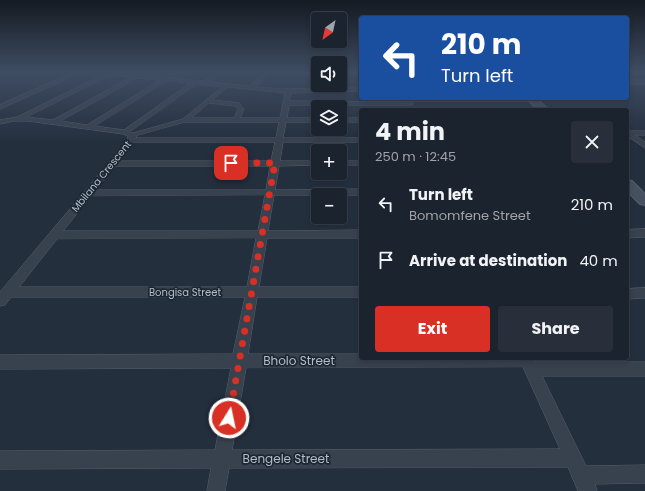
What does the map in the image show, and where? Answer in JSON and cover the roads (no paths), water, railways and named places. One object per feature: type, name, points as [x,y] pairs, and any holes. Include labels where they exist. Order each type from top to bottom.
[{"type":"street","points":[[3,121],[0,107],[25,96]]},
{"type":"street","points":[[18,119],[65,96]]},
{"type":"street","points":[[53,122],[101,96]]},
{"type":"street","points":[[88,127],[139,96]]},
{"type":"street","points":[[129,136],[179,96]]},
{"type":"street","points":[[185,120],[214,96]]},
{"type":"street","points":[[216,491],[287,96]]},
{"type":"street","points":[[234,103],[239,98]]},
{"type":"street","points":[[286,103],[409,100]]},
{"type":"street","points":[[534,100],[542,108]]},
{"type":"street","points":[[208,101],[234,103],[241,108],[236,120]]},
{"type":"street","name":"Mbilana Crescent","points":[[0,302],[112,164],[129,136],[88,127],[53,122],[18,119],[3,121]]},
{"type":"street","points":[[129,136],[185,120],[311,120]]},
{"type":"street","points":[[347,120],[359,120]]},
{"type":"street","points":[[629,133],[645,133]]},
{"type":"street","points":[[629,134],[645,146]]},
{"type":"street","points":[[129,136],[279,140],[359,140]]},
{"type":"street","points":[[112,164],[311,163]]},
{"type":"street","points":[[347,163],[359,163]]},
{"type":"street","points":[[629,186],[645,201]]},
{"type":"street","points":[[88,193],[359,192]]},
{"type":"street","points":[[629,234],[645,233]]},
{"type":"street","points":[[54,234],[359,234]]},
{"type":"street","name":"Bongisa Street","points":[[8,292],[359,292]]},
{"type":"street","points":[[629,294],[645,294]]},
{"type":"street","name":"Bholo Street","points":[[0,362],[528,362],[645,370]]},
{"type":"street","points":[[528,362],[584,483],[645,474]]},
{"type":"street","name":"Bengele Street","points":[[0,460],[572,458]]}]
